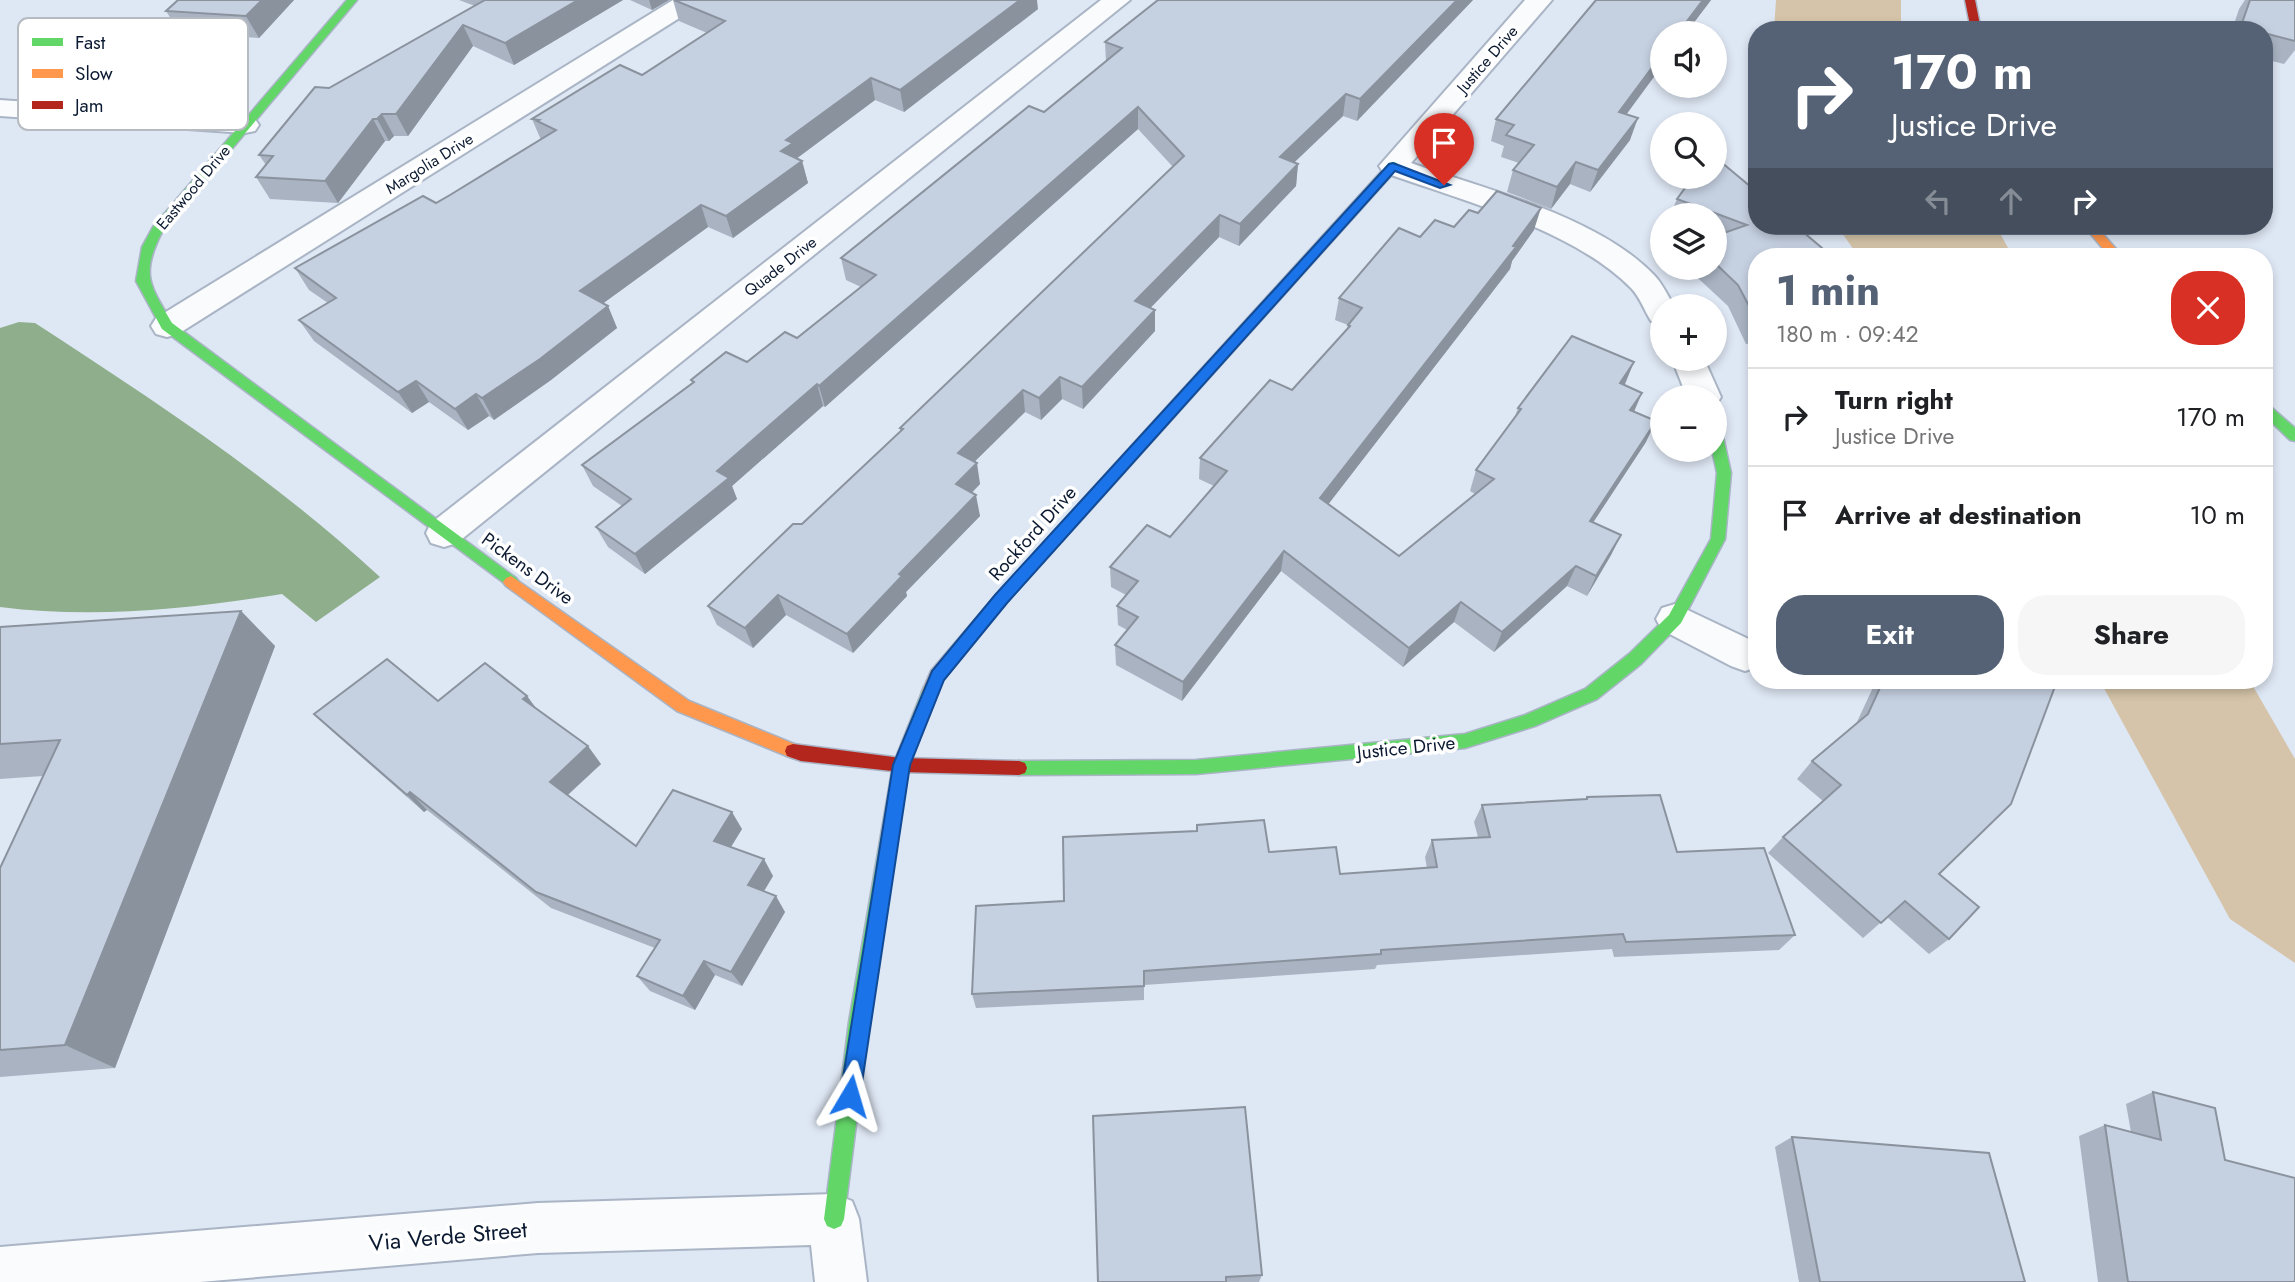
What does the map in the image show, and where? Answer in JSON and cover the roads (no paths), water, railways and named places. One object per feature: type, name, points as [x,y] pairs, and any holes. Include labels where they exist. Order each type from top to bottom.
[{"type":"street","name":"Eastwood Drive","points":[[248,121],[352,0]]},
{"type":"street","name":"Margolia Drive","points":[[167,326],[691,0]]},
{"type":"street","name":"Quade Drive","points":[[444,533],[1117,0]]},
{"type":"street","name":"Justice Drive","points":[[1393,166],[1539,0]]},
{"type":"street","points":[[1970,0],[1974,21]]},
{"type":"street","points":[[0,108],[18,109]]},
{"type":"street","name":"Eastwood Drive","points":[[167,326],[142,281],[148,247],[156,230],[240,130]]},
{"type":"street","points":[[1393,166],[1547,223],[1590,243],[1644,283],[1651,294]]},
{"type":"street","name":"Rockford Drive","points":[[834,1219],[859,1022],[901,765],[937,676],[1001,599],[1393,166]]},
{"type":"street","points":[[2098,235],[2110,248]]},
{"type":"street","name":"Pickens Drive","points":[[167,326],[444,533],[683,706],[802,754],[901,765]]},
{"type":"street","points":[[2273,415],[2295,436]]},
{"type":"street","name":"Justice Drive","points":[[901,765],[1037,769],[1196,767],[1465,741],[1529,721],[1591,694],[1635,659],[1675,620],[1718,538],[1724,473],[1722,462]]},
{"type":"street","points":[[1675,620],[1745,655]]},
{"type":"street","points":[[834,1219],[841,1282]]},
{"type":"street","name":"Via Verde Street","points":[[0,1273],[538,1228],[834,1219]]}]
